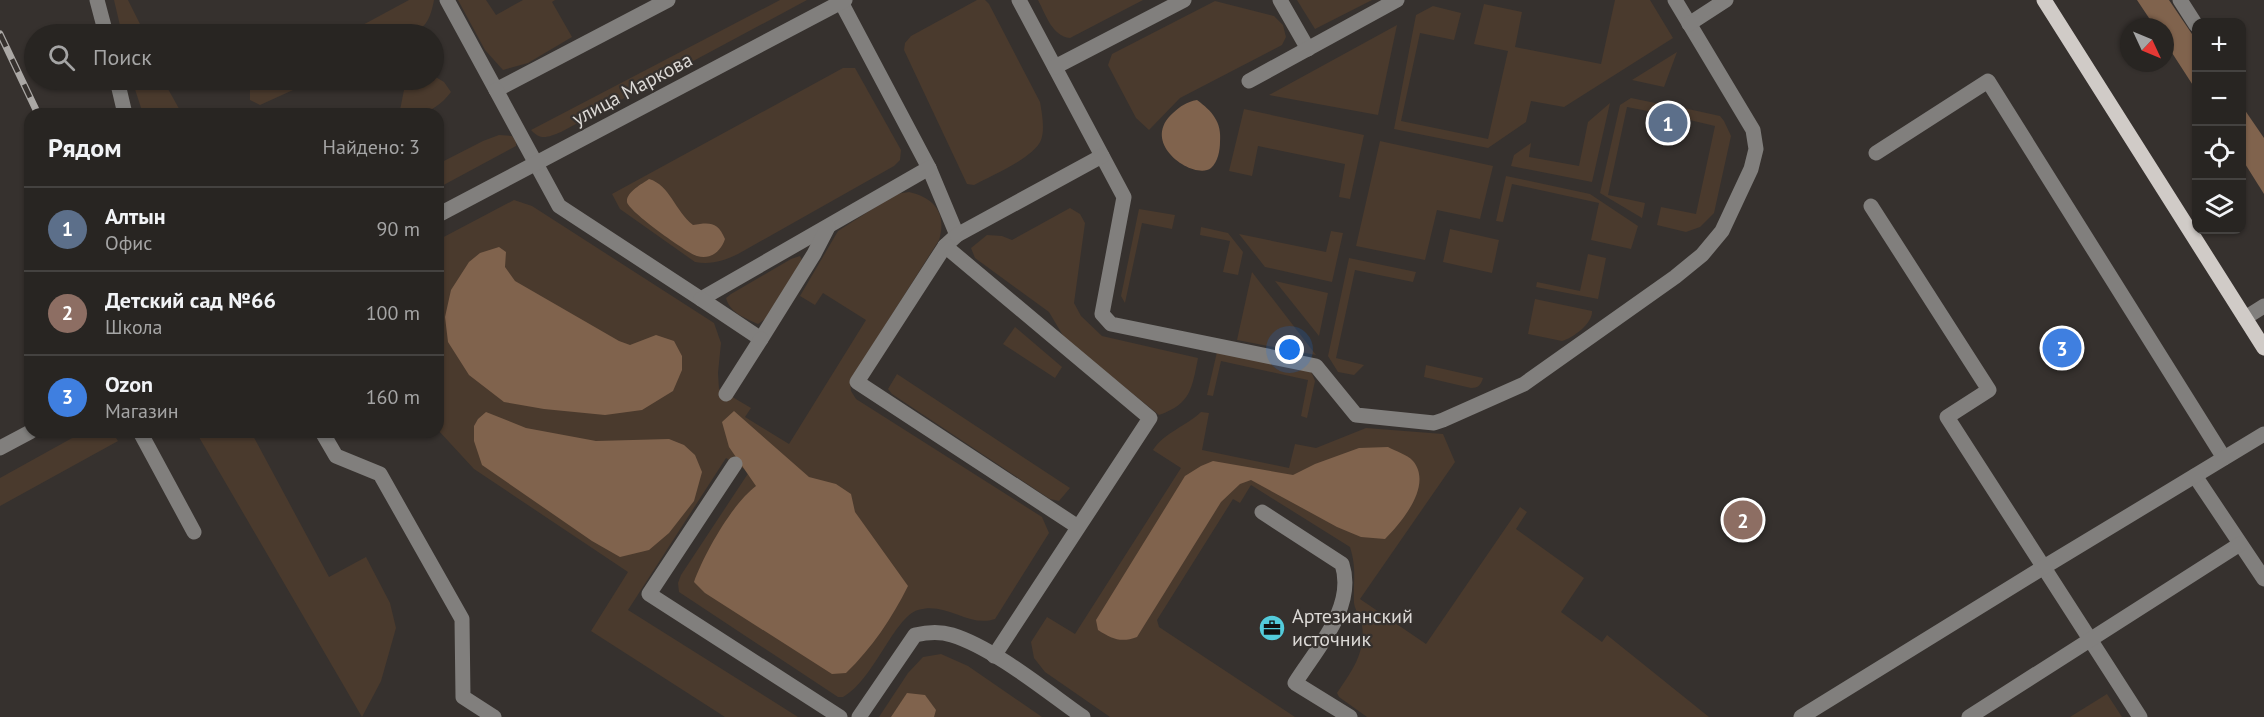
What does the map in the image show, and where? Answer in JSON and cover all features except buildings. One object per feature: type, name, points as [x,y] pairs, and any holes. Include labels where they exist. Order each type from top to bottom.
[{"type":"main road","points":[[2044,0],[2264,348]]},
{"type":"street","points":[[97,0],[103,24]]},
{"type":"street","points":[[447,0],[559,206],[761,339]]},
{"type":"street","points":[[496,90],[668,0]]},
{"type":"street","points":[[1019,0],[1124,197],[1102,314],[1111,324],[1316,366],[1356,415],[1434,423],[1524,384],[1675,278],[1702,255],[1722,231],[1751,168],[1756,149],[1753,130],[1675,0]]},
{"type":"street","points":[[1055,67],[1184,0]]},
{"type":"street","points":[[1280,0],[1308,49]]},
{"type":"street","points":[[1249,81],[1397,0]]},
{"type":"street","points":[[1689,24],[1726,0]]},
{"type":"street","points":[[2180,0],[2192,19]]},
{"type":"street","points":[[843,1],[929,168],[957,235]]},
{"type":"street","name":"улица Маркова","points":[[444,212],[843,1]]},
{"type":"street","points":[[1876,153],[1988,81],[2224,458]]},
{"type":"street","points":[[119,90],[124,108]]},
{"type":"street","points":[[1078,527],[857,382],[945,246],[957,235],[1102,156]]},
{"type":"street","points":[[701,299],[929,168]]},
{"type":"street","points":[[1870,207],[1989,390],[1947,417],[2140,717]]},
{"type":"street","points":[[726,394],[814,254],[828,227]]},
{"type":"street","points":[[945,246],[1150,418],[994,656]]},
{"type":"street","points":[[2245,318],[2264,306]]},
{"type":"street","points":[[1801,717],[2264,434]]},
{"type":"street","points":[[0,448],[24,435]]},
{"type":"street","points":[[143,438],[195,532]]},
{"type":"street","points":[[326,438],[336,456],[380,474],[462,619],[463,697],[494,717]]},
{"type":"street","points":[[735,464],[650,594],[840,717]]},
{"type":"street","points":[[2195,476],[2264,579]]},
{"type":"street","points":[[1262,512],[1342,564],[1346,586],[1339,613],[1295,682],[1350,717]]},
{"type":"street","points":[[1978,715],[2090,639],[2240,544]]},
{"type":"street","points":[[859,717],[915,635],[931,631],[951,634],[994,656],[1083,717]]},
{"type":"shaded area","points":[[114,0],[128,0],[140,24],[120,24]]},
{"type":"shaded area","points":[[409,0],[434,0],[424,24],[365,24]]},
{"type":"shaded area","points":[[458,0],[486,0],[496,15],[523,0],[555,0],[552,2],[572,37],[528,63],[503,70],[485,50]]},
{"type":"shaded area","points":[[780,0],[807,0],[561,132],[541,137],[531,130]]},
{"type":"shaded area","points":[[977,0],[985,0],[989,4],[1040,102],[1043,126],[1041,140],[1030,153],[1011,166],[974,185],[967,184],[904,50],[905,43],[911,36]]},
{"type":"shaded area","points":[[1038,0],[1143,0],[1070,38],[1054,29]]},
{"type":"shaded area","points":[[1297,0],[1372,0],[1315,29]]},
{"type":"shaded area","points":[[1615,0],[1650,0],[1673,38],[1564,107],[1531,101],[1526,122],[1488,148],[1394,129],[1416,15],[1433,6],[1461,13],[1454,40],[1420,33],[1401,121],[1488,139],[1508,51],[1474,44],[1484,4],[1522,12],[1515,47],[1601,64]]},
{"type":"shaded area","points":[[2137,0],[2169,0],[2192,34],[2192,84],[2174,56],[2174,18],[2149,18]]},
{"type":"shaded area","points":[[1215,1],[1274,16],[1283,25],[1286,37],[1282,45],[1180,98],[1149,130],[1136,118],[1108,65],[1112,54]]},
{"type":"shaded area","points":[[1397,25],[1378,115],[1269,95]]},
{"type":"shaded area","points":[[1677,52],[1664,87],[1632,80]]},
{"type":"shaded area","points":[[843,68],[855,68],[901,150],[900,160],[894,166],[738,254],[712,263],[695,262],[620,209],[612,194]]},
{"type":"shaded area","points":[[444,82],[451,92],[433,108],[400,108],[404,90],[444,90]]},
{"type":"shaded area","points":[[135,90],[169,90],[179,108],[141,108]]},
{"type":"shaded area","points":[[250,90],[293,90],[260,105],[250,100]]},
{"type":"shaded area","points":[[1631,98],[1665,105],[1663,114],[1627,107],[1608,195],[1645,203],[1642,218],[1600,193],[1620,105]]},
{"type":"shaded area","points":[[1197,100],[1215,118],[1220,135],[1217,159],[1211,168],[1203,171],[1193,169],[1173,157],[1165,147],[1162,136],[1164,125],[1173,113]]},
{"type":"shaded area","points":[[1610,103],[1592,182],[1511,166],[1514,155],[1531,143],[1529,157],[1579,166],[1588,122]]},
{"type":"shaded area","points":[[1679,107],[1720,116],[1731,136],[1714,213],[1700,227],[1686,232],[1657,225],[1661,207],[1696,214],[1715,126],[1677,117]]},
{"type":"shaded area","points":[[1244,109],[1364,135],[1350,199],[1339,197],[1345,164],[1258,146],[1252,176],[1229,171]]},
{"type":"shaded area","points":[[2246,112],[2264,138],[2264,194],[2246,165]]},
{"type":"shaded area","points":[[499,135],[512,136],[516,141],[516,146],[444,185],[444,161]]},
{"type":"shaded area","points":[[1380,141],[1493,166],[1480,219],[1437,210],[1425,260],[1356,246]]},
{"type":"shaded area","points":[[1506,176],[1590,194],[1638,226],[1631,249],[1591,240],[1599,203],[1512,184],[1503,222],[1496,221]]},
{"type":"shaded area","points":[[649,179],[667,192],[681,213],[693,225],[713,224],[719,229],[725,239],[718,251],[707,257],[691,253],[630,207],[627,202],[629,195]]},
{"type":"shaded area","points":[[909,192],[918,195],[926,198],[937,208],[941,222],[939,240],[850,381],[851,391],[856,399],[1042,517],[1049,533],[995,619],[976,620],[938,609],[918,610],[909,615],[901,624],[854,689],[843,697],[838,697],[679,592],[678,583],[681,575],[749,472],[726,458],[628,610],[798,717],[725,717],[591,631],[628,572],[474,469],[444,436],[444,237],[514,200],[532,206],[714,323],[721,343],[719,389],[751,408],[745,417],[789,444],[866,320],[823,293],[815,305],[800,296],[838,231],[896,194]]},
{"type":"shaded area","points":[[1070,208],[1080,214],[1085,223],[1074,303],[1081,316],[1102,336],[1198,358],[1188,394],[1178,406],[1170,411],[1159,415],[1065,339],[1049,312],[975,258],[971,248],[987,235],[1002,236],[1012,240]]},
{"type":"shaded area","points":[[1139,209],[1175,215],[1172,229],[1142,223],[1125,303],[1121,296]]},
{"type":"shaded area","points":[[1201,227],[1228,233],[1243,252],[1238,275],[1223,272],[1230,241],[1200,235]]},
{"type":"shaded area","points":[[1450,229],[1499,240],[1492,273],[1443,262]]},
{"type":"shaded area","points":[[1331,231],[1343,233],[1332,282],[1265,267],[1239,234],[1326,252]]},
{"type":"shaded area","points":[[499,247],[506,252],[505,267],[515,281],[619,341],[630,345],[656,335],[674,341],[682,356],[682,370],[673,391],[642,410],[605,415],[544,409],[504,402],[469,375],[448,342],[445,317],[451,290],[469,262],[480,253]]},
{"type":"shaded area","points":[[1588,254],[1606,258],[1598,299],[1536,287],[1537,282],[1580,291]]},
{"type":"shaded area","points":[[800,256],[803,262],[765,319],[758,324],[731,308],[726,298],[731,294]]},
{"type":"shaded area","points":[[1349,258],[1416,272],[1413,282],[1355,270],[1336,358],[1364,365],[1354,375],[1338,372],[1328,356]]},
{"type":"shaded area","points":[[1252,272],[1316,355],[1237,340]]},
{"type":"shaded area","points":[[1275,281],[1328,293],[1319,336]]},
{"type":"shaded area","points":[[1535,299],[1592,311],[1591,316],[1582,329],[1562,341],[1528,334]]},
{"type":"shaded area","points":[[1015,327],[1062,367],[1055,378],[1003,344]]},
{"type":"shaded area","points":[[1217,352],[1311,371],[1315,381],[1307,418],[1301,416],[1308,380],[1221,361],[1213,396],[1207,395]]},
{"type":"shaded area","points":[[1426,365],[1483,378],[1479,386],[1471,388],[1424,377]]},
{"type":"shaded area","points":[[897,374],[1070,488],[1059,501],[1050,499],[892,394],[888,389]]},
{"type":"shaded area","points":[[734,411],[809,477],[836,484],[851,494],[855,512],[908,586],[881,632],[846,673],[832,674],[705,593],[694,582],[728,517],[756,486],[729,447],[722,422]]},
{"type":"shaded area","points":[[486,412],[526,428],[596,441],[669,439],[684,445],[695,455],[702,472],[694,501],[669,533],[649,550],[620,557],[592,541],[482,465],[474,441],[474,426]]},
{"type":"shaded area","points":[[1201,412],[1209,413],[1202,450],[1289,468],[1295,444],[1316,448],[1366,428],[1443,434],[1455,462],[1360,599],[1426,644],[1520,507],[1527,512],[1516,529],[1584,578],[1561,612],[1602,642],[1607,635],[1709,717],[1367,717],[1339,697],[1337,693],[1357,661],[1363,635],[1354,603],[1354,569],[1350,547],[1251,485],[1240,503],[1233,499],[1157,620],[1159,627],[1295,717],[1110,717],[1045,672],[1034,658],[1031,642],[1047,617],[1075,634],[1181,468],[1153,450],[1169,434]]},
{"type":"shaded area","points":[[72,438],[116,438],[118,441],[0,506],[0,478]]},
{"type":"shaded area","points":[[199,438],[254,438],[329,577],[366,557],[390,603],[396,628],[381,681],[362,717]]},
{"type":"shaded area","points":[[1388,447],[1413,461],[1418,471],[1419,481],[1413,503],[1385,539],[1361,537],[1337,527],[1251,480],[1240,484],[1221,502],[1137,637],[1126,640],[1117,639],[1098,630],[1096,620],[1185,476],[1213,461],[1293,475],[1315,464],[1359,448]]},
{"type":"shaded area","points":[[941,654],[968,666],[1042,717],[879,717],[908,673],[923,657]]},
{"type":"shaded area","points":[[907,693],[925,695],[936,710],[934,717],[891,717]]},
{"type":"shaded area","points":[[2107,694],[2122,717],[2070,717]]},
{"type":"railway","points":[[0,34],[24,85]]},
{"type":"railway","points":[[27,90],[35,108]]},
{"type":"place","name":"Алтын","points":[[1668,123]]},
{"type":"place","name":"Ozon","points":[[2062,348]]},
{"type":"place","name":"Детский сад №66","points":[[1743,520]]},
{"type":"place","name":"Артезианский источник","points":[[1272,628]]}]
